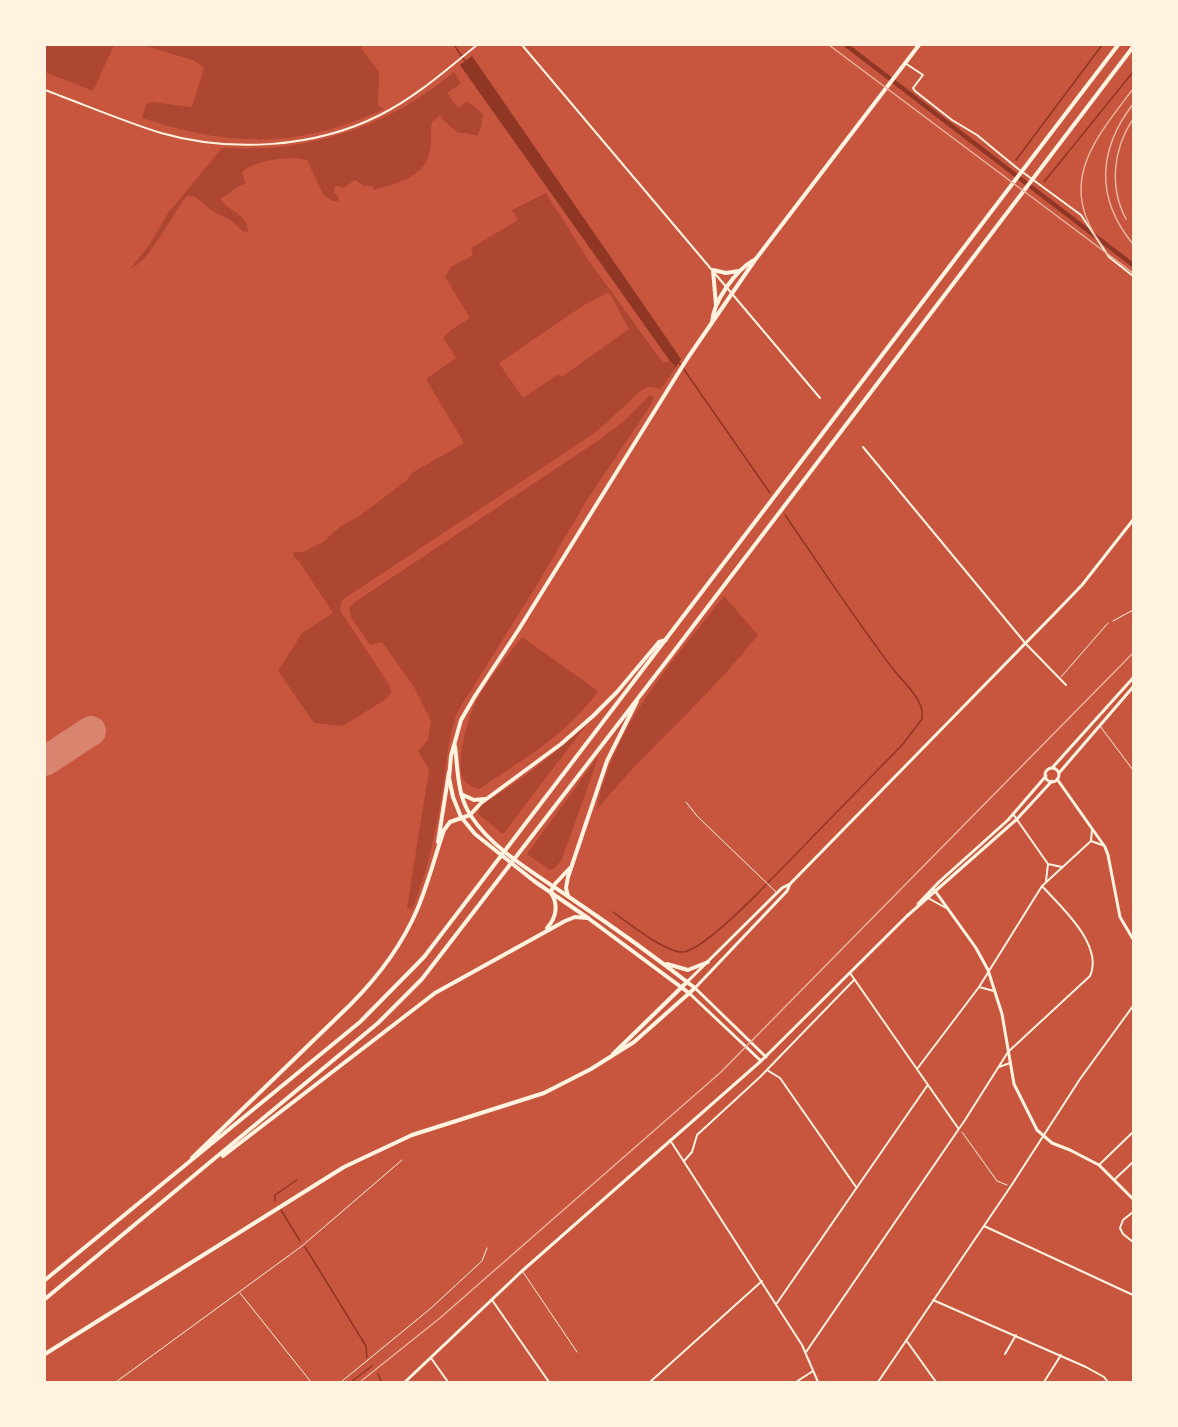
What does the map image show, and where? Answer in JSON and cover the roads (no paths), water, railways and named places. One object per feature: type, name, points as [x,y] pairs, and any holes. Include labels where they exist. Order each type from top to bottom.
[{"type":"main road","points":[[181,1170],[369,986],[403,939],[426,888],[436,852],[450,761],[461,720],[687,359],[755,260],[919,45]]},
{"type":"main road","points":[[45,1280],[360,1023],[411,973],[437,942],[1118,45]]},
{"type":"main road","points":[[45,1299],[378,1023],[422,980],[1133,47]]},
{"type":"main road","points":[[712,323],[716,306],[727,286],[740,271],[755,260]]},
{"type":"main road","points":[[716,306],[714,270],[726,273],[740,271]]},
{"type":"main road","points":[[436,852],[447,825],[453,820],[470,815],[487,799],[552,752],[617,692],[659,642],[666,640]]},
{"type":"main road","points":[[568,896],[566,886],[572,865],[607,761],[642,692]]},
{"type":"main road","points":[[46,1353],[344,1167],[412,1135],[544,1093],[609,1058],[634,1042],[695,988],[501,848],[470,815],[460,794],[455,746]]},
{"type":"main road","points":[[449,772],[453,797],[461,817],[474,834],[689,993]]},
{"type":"main road","points":[[460,794],[474,800],[487,799]]},
{"type":"main road","points":[[543,933],[554,920],[556,912],[555,900],[551,893],[553,886],[572,865]]},
{"type":"main road","points":[[196,1176],[435,993],[569,919],[588,918]]},
{"type":"main road","points":[[661,962],[683,970],[693,969],[708,962]]},
{"type":"main road","points":[[609,1058],[687,982]]},
{"type":"street","points":[[45,90],[137,125],[186,139],[225,144],[269,143],[314,138],[348,129],[367,121],[417,93],[477,45]]},
{"type":"street","points":[[522,45],[820,398]]},
{"type":"street","points":[[905,63],[923,75],[913,88],[917,93],[952,120],[977,135],[1072,208],[1086,220],[1113,262],[1133,276]]},
{"type":"street","points":[[863,447],[1026,644],[1066,685]]},
{"type":"street","points":[[687,982],[777,893],[790,884],[1026,644],[1082,585],[1133,520]]},
{"type":"street","points":[[405,1382],[522,1271],[766,1057],[933,888],[1014,814],[1046,776],[1047,771],[1133,678]]},
{"type":"street","points":[[907,916],[1017,819],[1052,781],[1057,779],[1059,773],[1133,687]]},
{"type":"street","points":[[1052,768],[1059,773]]},
{"type":"street","points":[[1046,776],[1052,781]]},
{"type":"street","points":[[1057,779],[1105,847],[1120,917],[1133,939]]},
{"type":"street","points":[[1014,814],[1048,864],[1046,881]]},
{"type":"street","points":[[917,1069],[979,987],[1042,886],[1091,840],[1092,828]]},
{"type":"street","points":[[1091,840],[1105,847]]},
{"type":"street","points":[[1048,864],[1063,867]]},
{"type":"street","points":[[766,1057],[695,988],[787,891],[790,884]]},
{"type":"street","points":[[806,1352],[959,1128],[1008,1052],[1086,982],[1093,967],[1093,955],[1089,945],[1071,919],[1042,886]]},
{"type":"street","points":[[933,888],[983,958],[996,992],[1016,1091],[1042,1137],[1099,1165],[1133,1199]]},
{"type":"street","points":[[928,898],[948,909]]},
{"type":"street","points":[[850,973],[927,1086],[959,1128]]},
{"type":"street","points":[[684,1161],[692,1152],[697,1135],[767,1070],[854,980]]},
{"type":"street","points":[[979,987],[996,992]]},
{"type":"street","points":[[689,993],[761,1061]]},
{"type":"street","points":[[878,1382],[1011,1186],[1086,1070],[1133,1006]]},
{"type":"street","points":[[999,1067],[1010,1063]]},
{"type":"street","points":[[767,1070],[780,1078],[856,1187]]},
{"type":"street","points":[[777,1304],[927,1086]]},
{"type":"street","points":[[1099,1165],[1133,1132]]},
{"type":"street","points":[[670,1140],[777,1304],[806,1352],[818,1382]]},
{"type":"street","points":[[1114,1179],[1133,1162]]},
{"type":"street","points":[[1133,1212],[1123,1221],[1120,1228],[1123,1234],[1133,1242]]},
{"type":"street","points":[[984,1226],[1133,1295]]},
{"type":"street","points":[[650,1382],[762,1281]]},
{"type":"street","points":[[492,1300],[549,1382]]},
{"type":"street","points":[[933,1300],[1061,1355],[1104,1377],[1108,1382]]},
{"type":"street","points":[[1005,1354],[1016,1335]]},
{"type":"street","points":[[906,1340],[936,1382]]},
{"type":"street","points":[[1044,1382],[1061,1355]]},
{"type":"street","points":[[431,1358],[448,1382]]},
{"type":"street","points":[[796,1382],[814,1371]]},
{"type":"lane","points":[[1060,678],[1108,623]]},
{"type":"lane","points":[[1099,725],[1133,770]]},
{"type":"lane","points":[[686,802],[697,816],[781,897]]},
{"type":"lane","points":[[116,1382],[302,1246],[402,1160]]},
{"type":"lane","points":[[341,1382],[430,1309],[482,1261],[487,1248]]},
{"type":"lane","points":[[522,1271],[577,1352]]},
{"type":"lane","points":[[239,1292],[311,1382]]},
{"type":"waterway","points":[[454,45],[465,61]]},
{"type":"waterway","points":[[846,45],[1133,265]]},
{"type":"waterway","points":[[1016,160],[1102,45]]},
{"type":"waterway","points":[[1044,182],[1133,72]]},
{"type":"waterway","points":[[678,361],[770,493]]},
{"type":"waterway","points":[[613,912],[647,936],[675,951],[690,950],[700,944],[722,927],[760,891],[903,744],[922,719],[921,705],[917,699],[865,631],[785,515]]},
{"type":"waterway","points":[[275,1201],[275,1195],[297,1180]]},
{"type":"waterway","points":[[281,1210],[300,1241]]},
{"type":"waterway","points":[[305,1247],[366,1346],[367,1357]]},
{"type":"waterway","points":[[351,1382],[372,1366]]},
{"type":"waterway","points":[[378,1374],[381,1381]]},
{"type":"railway","points":[[829,45],[1133,273]]},
{"type":"railway","points":[[1101,244],[1088,222],[1082,201],[1081,181],[1094,144],[1133,89]]},
{"type":"railway","points":[[1133,104],[1121,121],[1113,139],[1106,174],[1107,192],[1112,209],[1133,244]]},
{"type":"railway","points":[[1126,219],[1115,181],[1121,143],[1133,119]]},
{"type":"railway","points":[[360,1382],[440,1318],[721,1072],[1133,653]]}]
